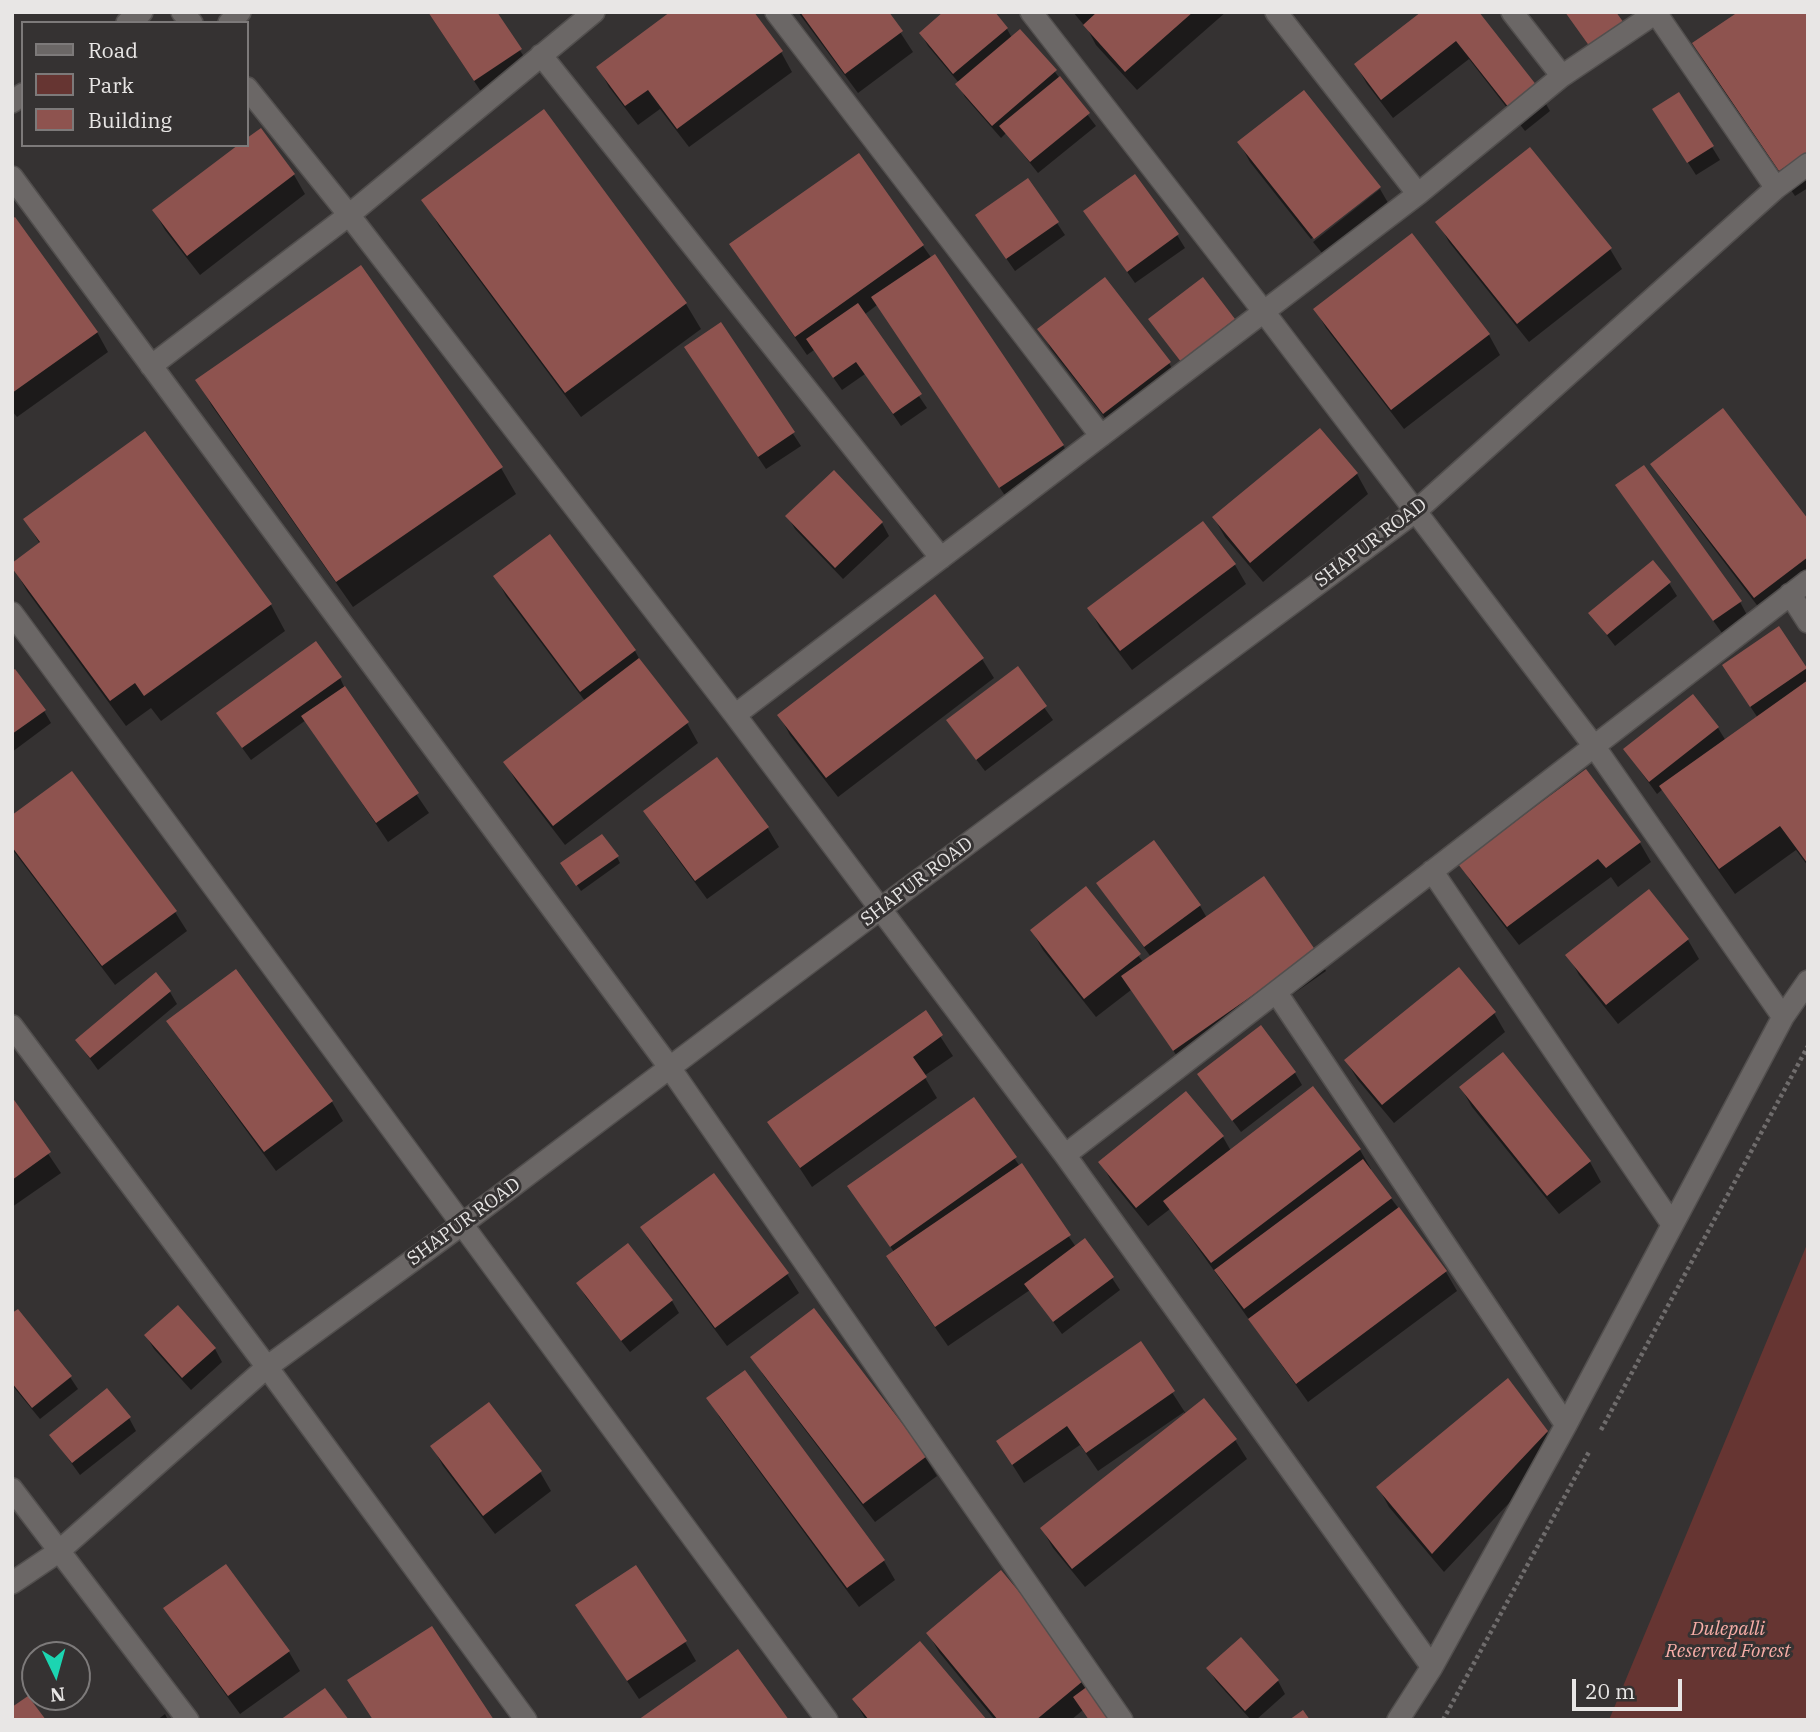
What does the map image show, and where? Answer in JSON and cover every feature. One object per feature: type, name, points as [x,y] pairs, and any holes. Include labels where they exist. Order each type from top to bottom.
[{"type":"street","points":[[150,366],[349,215],[594,12]]},
{"type":"street","points":[[776,12],[1101,436]]},
{"type":"street","points":[[1031,12],[1264,312],[1594,746],[1783,1017]]},
{"type":"street","points":[[1276,12],[1418,194]]},
{"type":"street","points":[[1512,12],[1562,76]]},
{"type":"street","points":[[735,715],[1418,194],[1562,76],[1656,13],[1776,188]]},
{"type":"street","points":[[541,55],[941,558]]},
{"type":"street","points":[[248,89],[349,215],[735,715],[1065,1155],[1432,1667]]},
{"type":"street","name":"SHAPUR ROAD","points":[[12,1583],[58,1552],[267,1367],[1416,511],[1776,188],[1808,164]]},
{"type":"street","points":[[12,177],[670,1069],[1122,1720]]},
{"type":"street","points":[[1065,1155],[1808,581]]},
{"type":"street","points":[[1790,594],[1808,622]]},
{"type":"street","points":[[12,613],[827,1720]]},
{"type":"street","points":[[1432,871],[1672,1224]]},
{"type":"street","points":[[1398,1720],[1432,1667],[1566,1425],[1783,1017],[1808,981]]},
{"type":"street","points":[[1276,992],[1566,1425]]},
{"type":"street","points":[[12,1026],[526,1720]]},
{"type":"street","points":[[12,1489],[188,1720]]},
{"type":"path","points":[[1599,1432],[1808,1046]]},
{"type":"path","points":[[1443,1720],[1593,1444]]},
{"type":"green space","name":"Dulepalli Reserved Forest","points":[[1808,1242],[1808,1720],[1609,1720]]},
{"type":"building","points":[[428,12],[497,12],[522,49],[474,81]]},
{"type":"building","points":[[670,12],[754,12],[783,51],[677,129],[648,90],[625,106],[596,67]]},
{"type":"building","points":[[800,12],[889,12],[903,31],[845,74]]},
{"type":"building","points":[[943,12],[995,12],[1008,28],[953,74],[919,33]]},
{"type":"building","points":[[1097,12],[1193,12],[1125,72],[1083,25]]},
{"type":"building","points":[[1421,12],[1479,12],[1541,91],[1513,113],[1456,41],[1381,100],[1354,64]]},
{"type":"building","points":[[1565,12],[1616,12],[1624,23],[1590,47]]},
{"type":"building","points":[[1738,12],[1808,12],[1808,152],[1779,171],[1692,43]]},
{"type":"building","points":[[1020,29],[1057,70],[992,126],[955,84]]},
{"type":"building","points":[[1060,76],[1090,113],[1030,162],[999,126]]},
{"type":"building","points":[[1304,90],[1381,187],[1314,239],[1237,142]]},
{"type":"building","points":[[1679,92],[1714,146],[1687,163],[1652,109]]},
{"type":"building","points":[[544,109],[687,303],[565,393],[421,200]]},
{"type":"building","points":[[261,128],[295,174],[187,256],[152,210],[235,147],[248,147],[248,137]]},
{"type":"building","points":[[1530,147],[1612,248],[1517,324],[1435,222]]},
{"type":"building","points":[[859,153],[924,245],[795,337],[729,244]]},
{"type":"building","points":[[1135,174],[1179,234],[1127,272],[1083,211]]},
{"type":"building","points":[[1028,178],[1059,222],[1006,259],[975,215]]},
{"type":"building","points":[[15,217],[98,332],[12,393],[12,219]]},
{"type":"building","points":[[1412,233],[1490,334],[1391,410],[1313,309]]},
{"type":"building","points":[[935,254],[1064,445],[999,488],[871,297]]},
{"type":"building","points":[[361,265],[503,467],[336,582],[195,380]]},
{"type":"building","points":[[1105,277],[1171,362],[1103,414],[1037,329]]},
{"type":"building","points":[[1203,277],[1235,319],[1181,362],[1148,319]]},
{"type":"building","points":[[858,303],[922,394],[893,414],[856,362],[833,378],[806,339]]},
{"type":"building","points":[[721,322],[795,432],[758,457],[684,347]]},
{"type":"building","points":[[1723,408],[1808,519],[1808,557],[1754,598],[1650,464]]},
{"type":"building","points":[[1320,428],[1358,473],[1250,563],[1212,517]]},
{"type":"building","points":[[145,431],[272,604],[144,696],[135,683],[110,701],[12,568],[12,563],[40,542],[23,519]]},
{"type":"building","points":[[1644,465],[1742,601],[1713,621],[1615,485]]},
{"type":"building","points":[[834,470],[883,522],[835,568],[785,516]]},
{"type":"building","points":[[1203,521],[1236,564],[1120,651],[1087,608]]},
{"type":"building","points":[[550,534],[636,650],[580,692],[493,576]]},
{"type":"building","points":[[1653,560],[1671,582],[1607,635],[1588,613]]},
{"type":"building","points":[[935,594],[984,658],[826,778],[777,715]]},
{"type":"building","points":[[1779,626],[1807,668],[1750,707],[1722,665]]},
{"type":"building","points":[[316,641],[342,677],[242,748],[216,713]]},
{"type":"building","points":[[639,658],[689,722],[553,826],[503,762]]},
{"type":"building","points":[[1018,666],[1047,706],[976,760],[946,720]]},
{"type":"building","points":[[15,669],[46,710],[12,734],[12,671]]},
{"type":"building","points":[[1808,680],[1808,864],[1780,826],[1719,869],[1659,786]]},
{"type":"building","points":[[345,686],[419,793],[376,823],[301,716]]},
{"type":"building","points":[[1693,694],[1719,727],[1649,782],[1623,749]]},
{"type":"building","points":[[717,757],[769,827],[695,881],[643,811]]},
{"type":"building","points":[[1586,769],[1641,842],[1606,868],[1598,859],[1507,927],[1458,864]]},
{"type":"building","points":[[72,771],[177,911],[102,966],[12,847],[12,815]]},
{"type":"building","points":[[602,834],[619,856],[576,886],[560,863]]},
{"type":"building","points":[[1154,840],[1201,905],[1144,947],[1096,883]]},
{"type":"building","points":[[1264,876],[1316,951],[1173,1051],[1121,976]]},
{"type":"building","points":[[1086,886],[1141,954],[1084,999],[1030,930]]},
{"type":"building","points":[[1649,889],[1689,939],[1606,1005],[1565,955]]},
{"type":"building","points":[[1459,967],[1496,1012],[1382,1105],[1344,1060]]},
{"type":"building","points":[[236,969],[333,1101],[264,1152],[166,1021]]},
{"type":"building","points":[[156,972],[171,991],[90,1058],[75,1040]]},
{"type":"building","points":[[926,1010],[943,1035],[913,1057],[927,1077],[800,1168],[767,1122]]},
{"type":"building","points":[[1261,1025],[1296,1072],[1232,1121],[1197,1074]]},
{"type":"building","points":[[1503,1052],[1591,1161],[1547,1196],[1459,1087]]},
{"type":"building","points":[[1313,1086],[1361,1149],[1211,1263],[1163,1201]]},
{"type":"building","points":[[1186,1091],[1224,1136],[1136,1208],[1098,1162]]},
{"type":"building","points":[[12,1097],[51,1152],[12,1180]]},
{"type":"building","points":[[974,1097],[1017,1157],[890,1247],[847,1186]]},
{"type":"building","points":[[1363,1159],[1392,1198],[1244,1309],[1214,1270]]},
{"type":"building","points":[[1022,1163],[1071,1235],[935,1327],[886,1256]]},
{"type":"building","points":[[714,1173],[789,1273],[715,1328],[640,1227]]},
{"type":"building","points":[[1399,1207],[1447,1271],[1296,1384],[1248,1319]]},
{"type":"building","points":[[1085,1238],[1114,1277],[1053,1322],[1024,1284]]},
{"type":"building","points":[[628,1243],[673,1300],[621,1341],[576,1283]]},
{"type":"building","points":[[178,1305],[216,1348],[182,1378],[144,1335]]},
{"type":"building","points":[[814,1308],[927,1456],[863,1504],[750,1357]]},
{"type":"building","points":[[18,1309],[72,1376],[32,1408],[12,1383],[12,1313]]},
{"type":"building","points":[[1141,1341],[1175,1391],[1086,1453],[1067,1426],[1012,1465],[996,1441]]},
{"type":"building","points":[[745,1370],[885,1560],[847,1588],[706,1398]]},
{"type":"building","points":[[1508,1378],[1548,1431],[1432,1554],[1376,1487]]},
{"type":"building","points":[[107,1388],[131,1417],[72,1463],[49,1435]]},
{"type":"building","points":[[1204,1398],[1237,1439],[1072,1569],[1040,1528]]},
{"type":"building","points":[[489,1402],[542,1471],[483,1516],[430,1446]]},
{"type":"building","points":[[226,1564],[290,1651],[228,1696],[163,1608]]},
{"type":"building","points":[[636,1565],[687,1641],[627,1681],[575,1605]]},
{"type":"building","points":[[1001,1570],[1089,1676],[1036,1720],[998,1720],[926,1633]]},
{"type":"building","points":[[432,1626],[494,1720],[373,1720],[347,1680]]},
{"type":"building","points":[[1241,1637],[1279,1680],[1245,1711],[1206,1668]]},
{"type":"building","points":[[920,1641],[987,1720],[869,1720],[852,1699]]},
{"type":"building","points":[[738,1649],[789,1720],[638,1720]]},
{"type":"building","points":[[1092,1683],[1118,1720],[1089,1720],[1073,1697]]},
{"type":"building","points":[[325,1688],[349,1720],[280,1720]]},
{"type":"building","points":[[21,1701],[21,1711],[39,1711],[46,1720],[12,1720],[12,1707]]},
{"type":"building","points":[[1303,1710],[1310,1720],[1289,1720]]}]
